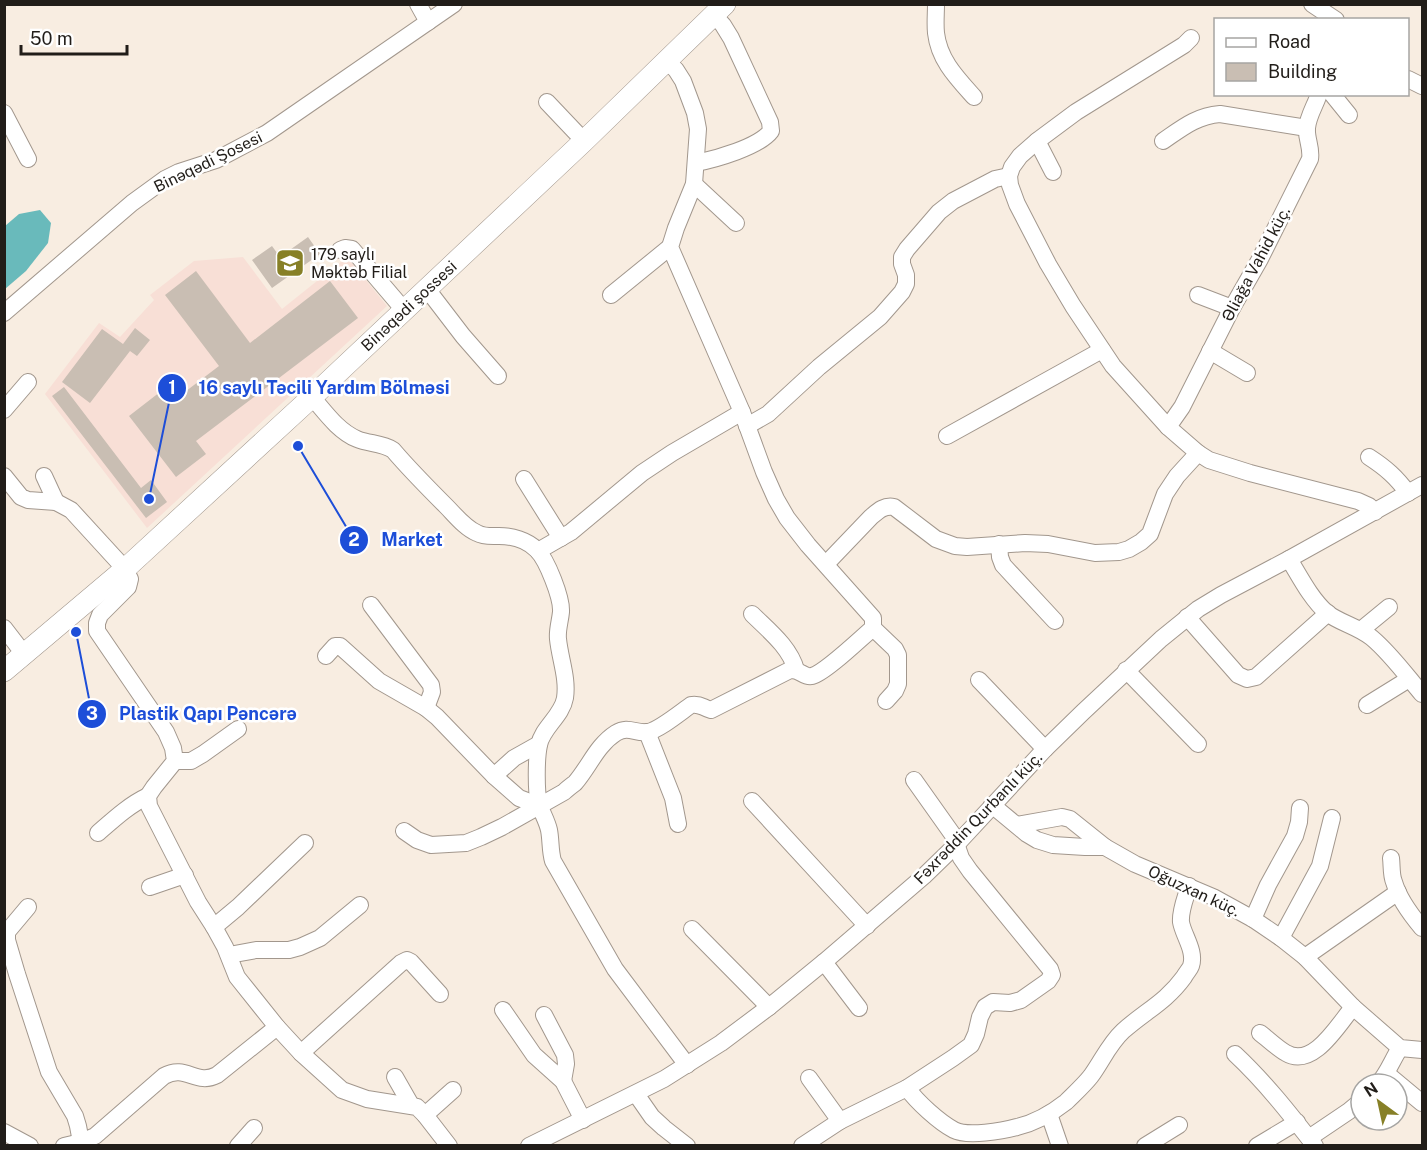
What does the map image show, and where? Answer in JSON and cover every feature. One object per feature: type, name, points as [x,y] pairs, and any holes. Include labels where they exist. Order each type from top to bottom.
[{"type":"main road","name":"Binəqədi şossesi","points":[[4,671],[125,569],[312,397],[584,141],[719,10]]},
{"type":"street","points":[[418,4],[428,22]]},
{"type":"street","name":"Binəqədi Şosesi","points":[[4,313],[132,203],[165,179],[216,160],[267,133],[454,4]]},
{"type":"street","points":[[936,4],[936,31],[944,61],[974,98]]},
{"type":"street","points":[[696,163],[730,154],[766,137],[771,131],[771,122],[723,25],[719,10]]},
{"type":"street","points":[[1191,38],[1184,45],[1076,112],[1020,156],[1009,176],[1017,204],[1048,264],[1113,366],[1168,427],[1198,453],[1209,460],[1242,471],[1358,501],[1375,512]]},
{"type":"street","points":[[611,295],[670,248],[694,184],[698,129],[695,113],[683,81],[667,62]]},
{"type":"street","name":"Əliağa Vahid küç.","points":[[1168,427],[1182,407],[1310,159],[1307,128],[1318,96]]},
{"type":"street","points":[[1334,96],[1349,115]]},
{"type":"street","points":[[547,102],[584,141]]},
{"type":"street","points":[[4,113],[28,159]]},
{"type":"street","points":[[1163,141],[1207,115],[1220,114],[1307,128]]},
{"type":"street","points":[[1037,141],[1053,172]]},
{"type":"street","points":[[538,551],[571,532],[642,473],[672,453],[744,419],[768,414],[819,367],[880,317],[902,292],[906,284],[906,275],[902,258],[939,212],[953,201],[985,184],[1009,176]]},
{"type":"street","points":[[694,184],[736,223]]},
{"type":"street","points":[[670,248],[776,499],[787,518],[808,545],[873,618],[873,627],[898,655],[898,684],[886,701]]},
{"type":"street","points":[[340,250],[352,249],[404,310]]},
{"type":"street","points":[[427,289],[463,336],[498,376]]},
{"type":"street","points":[[1198,295],[1232,308]]},
{"type":"street","points":[[947,436],[1102,350]]},
{"type":"street","points":[[1210,351],[1247,373]]},
{"type":"street","points":[[4,410],[28,382]]},
{"type":"street","points":[[312,397],[350,436],[393,450],[474,532],[483,536],[507,536],[521,540],[538,551],[561,602],[558,641],[565,672],[565,699],[539,744],[537,788],[540,806],[550,832],[550,851],[553,861],[615,969],[687,1065]]},
{"type":"street","points":[[826,564],[871,517],[888,506],[894,507],[944,543],[954,546],[1025,543],[1048,544],[1095,553],[1119,552],[1142,542],[1150,534],[1165,494],[1177,476],[1198,453]]},
{"type":"street","points":[[1369,457],[1415,490]]},
{"type":"street","points":[[4,476],[21,497],[28,500],[56,502],[71,510],[125,569],[130,579],[128,587],[100,615],[97,631],[166,732],[173,748],[175,761],[148,796],[137,801],[98,833]]},
{"type":"street","points":[[44,476],[56,502]]},
{"type":"street","points":[[524,479],[561,538]]},
{"type":"street","name":"Fəxrəddin Qurbanlı küç.","points":[[529,1146],[563,1138],[583,1120],[687,1065],[769,1007],[924,876],[957,844],[1045,749],[1126,670],[1187,617],[1221,595],[1415,490]]},
{"type":"street","points":[[999,544],[1003,565],[1055,621]]},
{"type":"street","points":[[1289,559],[1315,599],[1328,613],[1373,638],[1422,694]]},
{"type":"street","points":[[371,605],[431,685],[432,692],[426,708]]},
{"type":"street","points":[[1361,630],[1389,607]]},
{"type":"street","points":[[1187,617],[1238,675],[1247,679],[1256,677],[1328,613]]},
{"type":"street","points":[[752,614],[787,650],[793,658],[796,669],[807,676],[814,676],[833,662],[873,627]]},
{"type":"street","points":[[4,628],[24,654]]},
{"type":"street","points":[[326,656],[334,646],[340,646],[379,681],[426,708],[437,717],[494,776],[519,798],[540,806]]},
{"type":"street","points":[[404,831],[417,840],[431,845],[466,843],[481,837],[564,792],[575,783],[602,745],[616,733],[625,729],[647,732],[691,705],[699,704],[708,709],[715,708],[782,673],[796,669]]},
{"type":"street","points":[[1126,670],[1198,744]]},
{"type":"street","points":[[1367,705],[1409,679]]},
{"type":"street","points":[[979,680],[1045,749]]},
{"type":"street","points":[[175,761],[191,761],[238,729]]},
{"type":"street","points":[[647,732],[673,798],[678,824]]},
{"type":"street","points":[[494,776],[514,758],[539,744]]},
{"type":"street","points":[[802,1146],[840,1121],[907,1088],[953,1058],[971,1045],[980,1017],[986,1007],[993,1002],[1010,1003],[1021,1000],[1048,981],[1052,975],[1050,969],[970,871],[961,858],[953,835],[914,780]]},
{"type":"street","points":[[148,796],[149,806],[198,902],[229,955],[237,977],[277,1027],[301,1053],[342,1090],[367,1099],[417,1107],[449,1146]]},
{"type":"street","points":[[752,801],[867,926]]},
{"type":"street","name":"Oğuzxan küç.","points":[[992,805],[1037,840],[1085,848],[1105,847],[1135,864],[1213,897],[1253,919],[1305,957],[1353,1007],[1400,1048]]},
{"type":"street","points":[[1253,919],[1294,836],[1299,822],[1300,807]]},
{"type":"street","points":[[1017,825],[1062,817],[1070,819],[1105,847]]},
{"type":"street","points":[[1281,938],[1320,866],[1332,818]]},
{"type":"street","points":[[214,927],[305,843]]},
{"type":"street","points":[[1391,858],[1393,880],[1398,892],[1422,928]]},
{"type":"street","points":[[150,887],[185,875]]},
{"type":"street","points":[[907,1088],[921,1105],[954,1130],[963,1133],[976,1134],[1017,1127],[1049,1114],[1066,1102],[1091,1076],[1114,1040],[1177,986],[1191,966],[1192,957],[1181,922],[1189,886]]},
{"type":"street","points":[[1305,957],[1398,892]]},
{"type":"street","points":[[229,955],[256,950],[289,950],[300,947],[320,938],[360,905]]},
{"type":"street","points":[[28,907],[8,933],[7,940],[49,1072],[75,1116],[81,1142]]},
{"type":"street","points":[[692,929],[769,1007]]},
{"type":"street","points":[[301,1053],[407,960],[440,993]]},
{"type":"street","points":[[824,962],[859,1008]]},
{"type":"street","points":[[1260,1033],[1286,1053],[1296,1057],[1309,1054],[1318,1049],[1353,1007]]},
{"type":"street","points":[[503,1010],[534,1055],[563,1081],[583,1120]]},
{"type":"street","points":[[544,1015],[565,1055],[563,1081]]},
{"type":"street","points":[[64,1146],[95,1136],[171,1072],[181,1071],[201,1079],[210,1079],[277,1027]]},
{"type":"street","points":[[1386,1072],[1400,1048],[1422,1050]]},
{"type":"street","points":[[1235,1054],[1253,1071],[1312,1142],[1349,1111]]},
{"type":"street","points":[[395,1077],[411,1105]]},
{"type":"street","points":[[809,1078],[840,1121]]},
{"type":"street","points":[[425,1115],[453,1090]]},
{"type":"street","points":[[636,1094],[652,1117],[687,1146]]},
{"type":"street","points":[[1409,1095],[1422,1103]]},
{"type":"street","points":[[1049,1114],[1060,1146]]},
{"type":"street","points":[[1257,1146],[1297,1122]]},
{"type":"street","points":[[1145,1146],[1179,1125]]},
{"type":"street","points":[[238,1146],[254,1128]]},
{"type":"street","points":[[4,1132],[30,1146]]},
{"type":"shaded area","points":[[243,257],[282,309],[347,257],[387,306],[147,528],[45,394],[99,323],[120,337],[154,300],[150,295],[194,261]]},
{"type":"water","points":[[40,210],[51,223],[48,243],[26,271],[5,289],[5,226],[19,214]]},
{"type":"building","points":[[308,237],[320,254],[272,288],[252,260],[272,246],[280,257]]},
{"type":"building","points":[[196,271],[250,343],[330,281],[358,318],[196,441],[206,454],[176,477],[129,416],[160,392],[169,404],[219,366],[165,295]]},
{"type":"building","points":[[135,328],[150,340],[137,356],[130,351],[90,403],[62,382],[102,329],[123,344]]},
{"type":"building","points":[[64,387],[141,488],[151,480],[167,502],[146,518],[52,396]]},
{"type":"place","name":"179 saylı Məktəb Filial","points":[[290,263]]},
{"type":"place","name":"Market","points":[[298,446]]},
{"type":"place","name":"16 saylı Təcili Yardım Bölməsi","points":[[149,499]]},
{"type":"place","name":"Plastik Qapı Pəncərə","points":[[76,632]]}]
